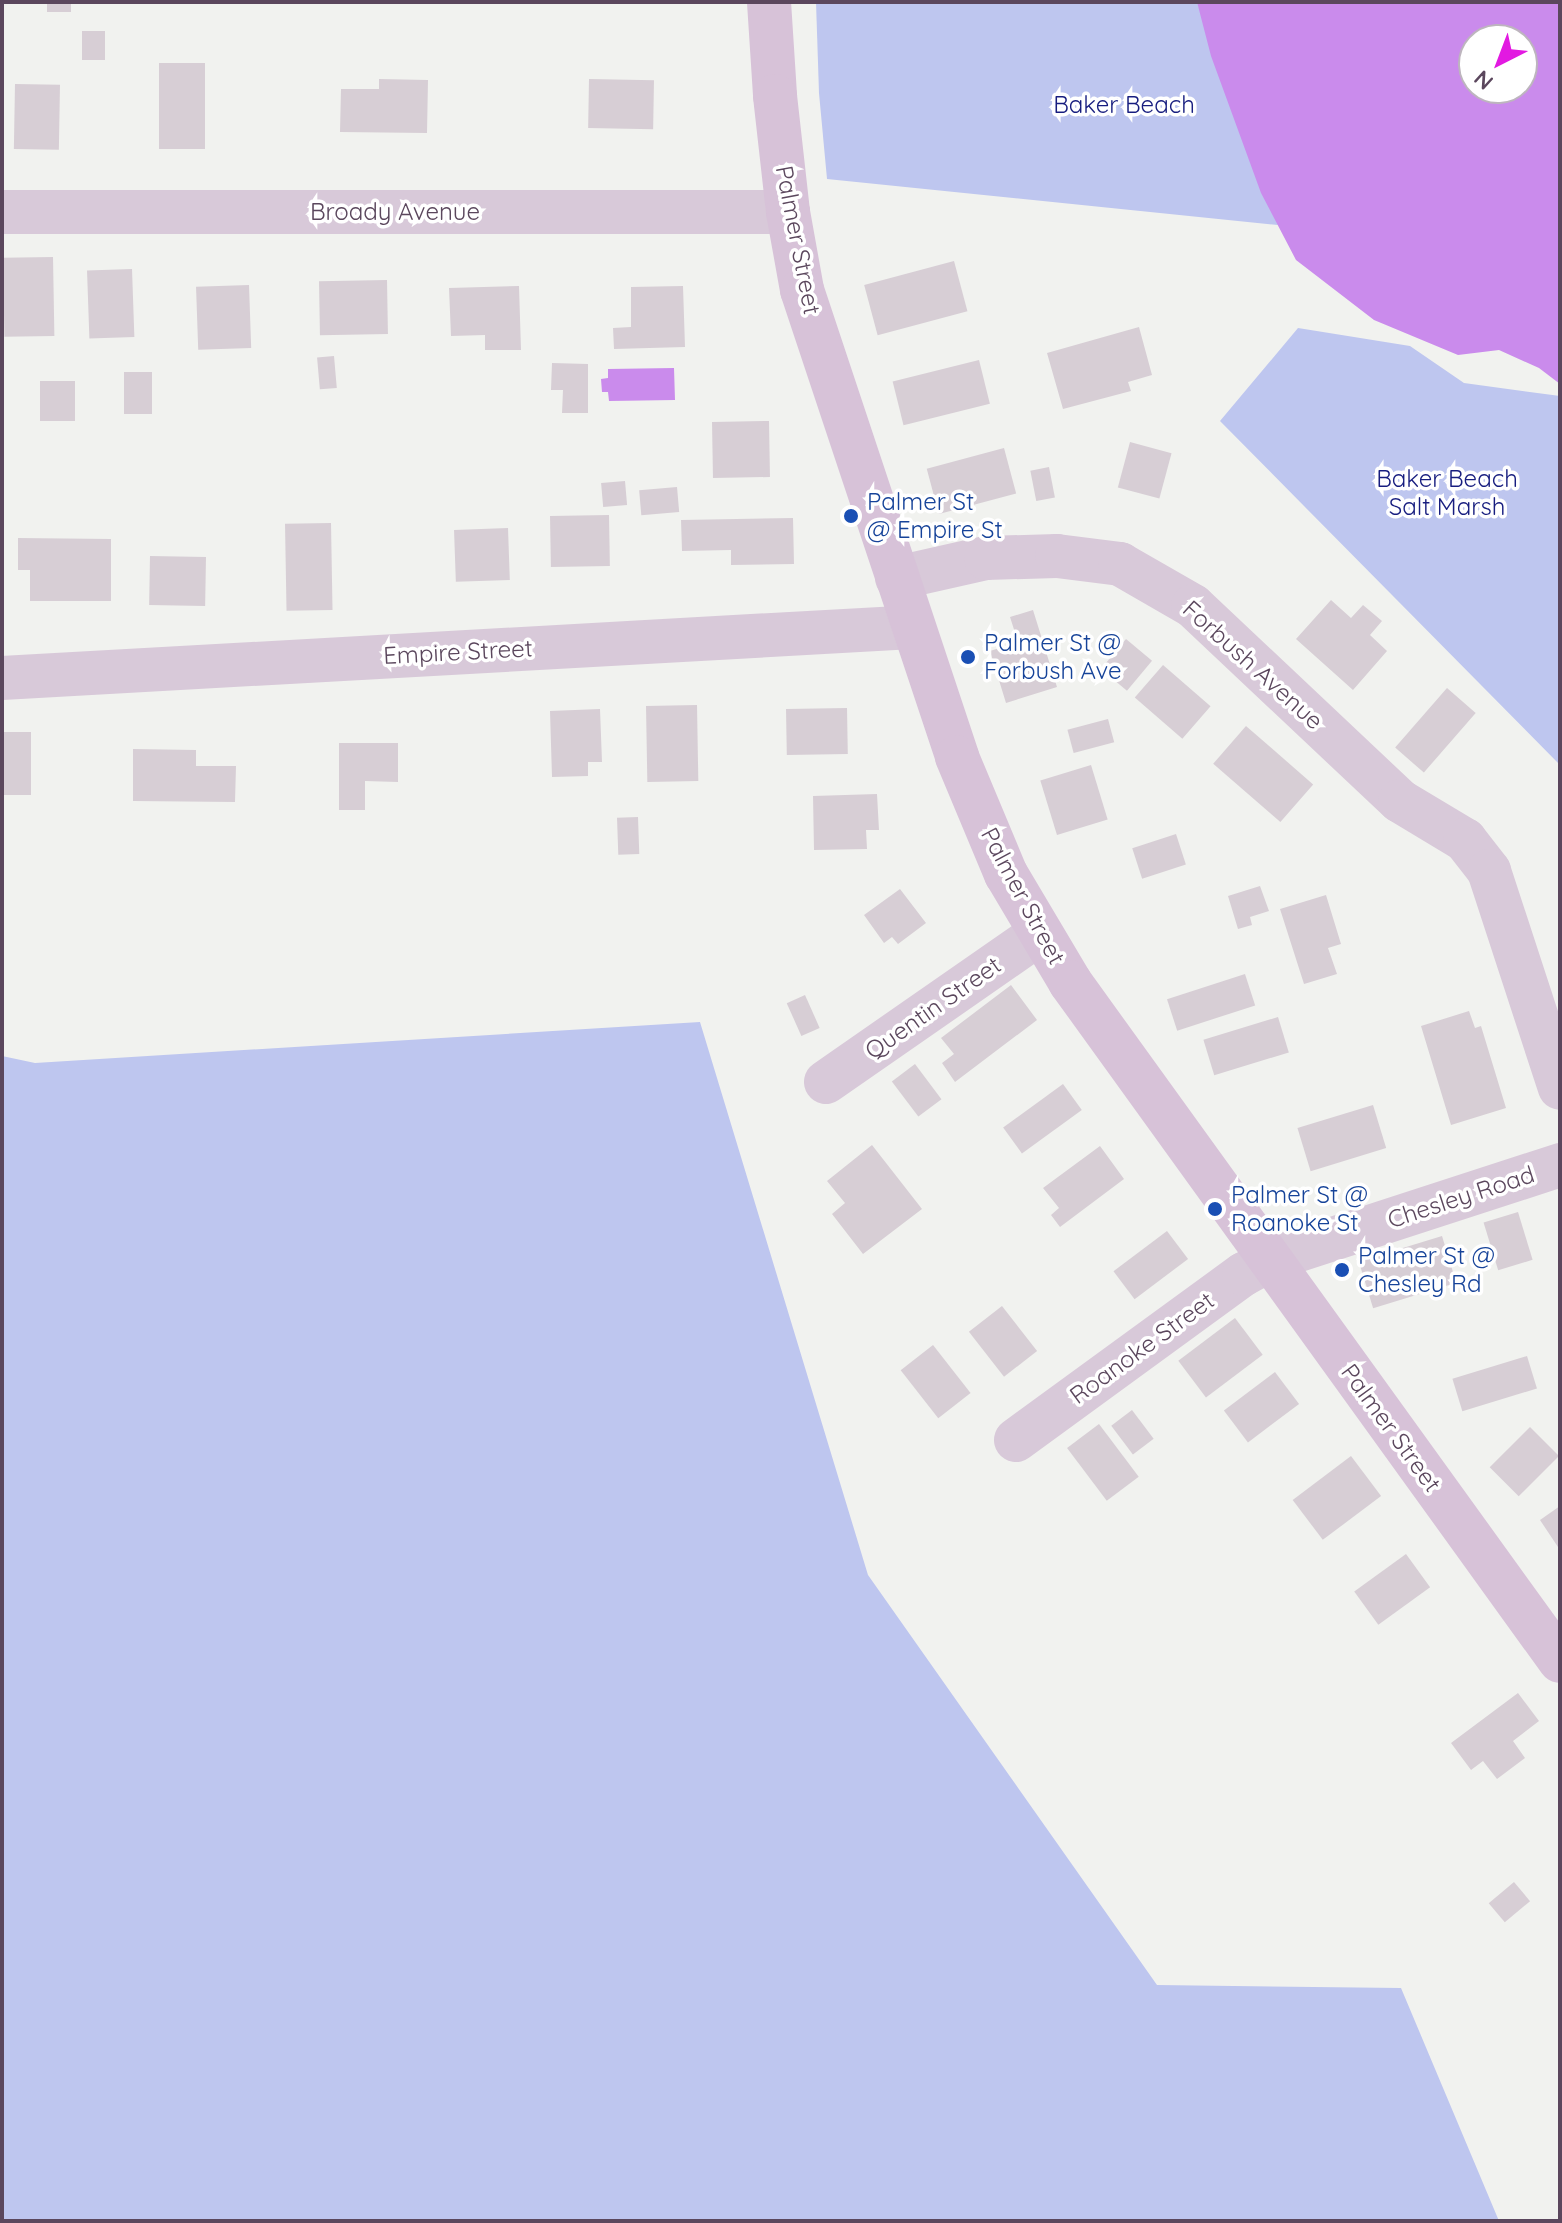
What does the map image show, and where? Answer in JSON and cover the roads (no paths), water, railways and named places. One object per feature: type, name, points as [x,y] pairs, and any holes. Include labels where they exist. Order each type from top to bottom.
[{"type":"street","name":"Palmer Street","points":[[769,2],[775,96],[788,212],[802,290],[913,627],[979,815],[1006,874],[1070,982],[1553,1641]]},
{"type":"street","name":"Broady Avenue","points":[[2,212],[788,212]]},
{"type":"street","name":"Forbush Avenue","points":[[897,578],[986,558],[1057,556],[1120,564],[1193,606],[1400,801],[1465,840],[1489,871],[1560,1088]]},
{"type":"street","name":"Empire Street","points":[[2,678],[913,627]]},
{"type":"street","name":"Quentin Street","points":[[826,1082],[1040,933]]},
{"type":"street","name":"Chesley Road","points":[[1271,1259],[1560,1165]]},
{"type":"street","name":"Roanoke Street","points":[[1016,1440],[1244,1274],[1271,1259]]},
{"type":"place","name":"Palmer St @ Empire St","points":[[851,516]]},
{"type":"place","name":"Palmer St @ Forbush Ave","points":[[968,657]]},
{"type":"place","name":"Palmer St @ Roanoke St","points":[[1215,1209]]},
{"type":"place","name":"Palmer St @ Chesley Rd","points":[[1342,1270]]},
{"type":"park label","name":"Baker Beach","points":[[1124,105]]},
{"type":"park label","name":"Baker Beach Salt Marsh","points":[[1447,493]]}]
